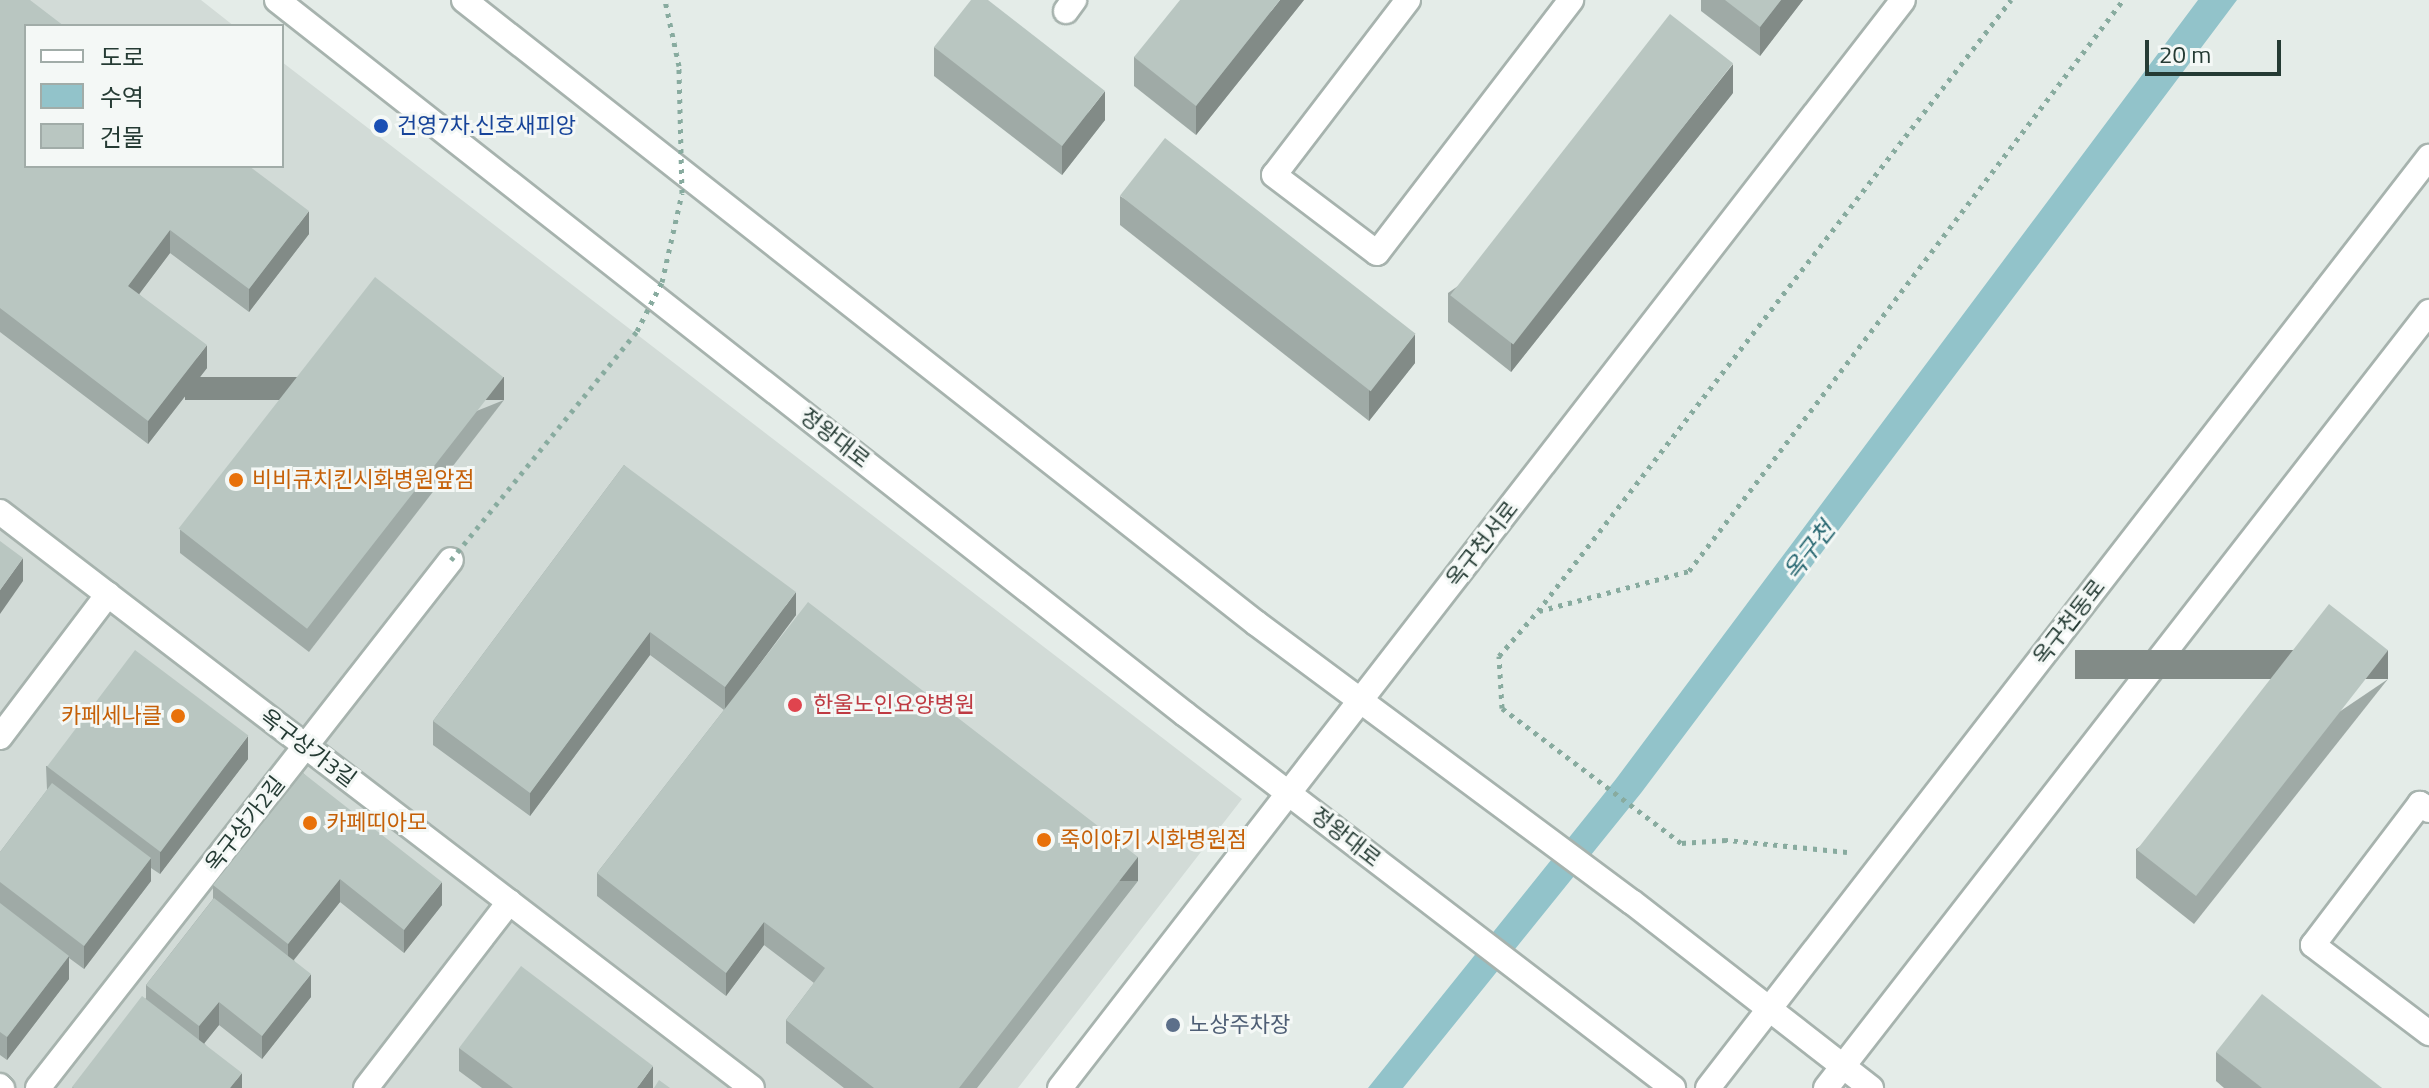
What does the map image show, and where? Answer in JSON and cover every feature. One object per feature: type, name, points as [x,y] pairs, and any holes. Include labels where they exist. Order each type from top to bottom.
[{"type":"street","name":"정왕대로","points":[[277,0],[1289,793],[1673,1088]]},
{"type":"street","points":[[464,0],[1243,613],[1632,902],[1871,1088]]},
{"type":"street","points":[[1408,0],[1274,175],[1377,253],[1571,0]]},
{"type":"street","name":"옥구천서로","points":[[1060,1088],[1903,0]]},
{"type":"street","name":"옥구천동로","points":[[1708,1088],[2429,157]]},
{"type":"street","points":[[1826,1088],[2429,312]]},
{"type":"street","name":"옥구상가3길","points":[[0,512],[752,1088]]},
{"type":"street","name":"옥구상가2길","points":[[38,1088],[451,560]]},
{"type":"street","points":[[0,737],[108,594]]},
{"type":"street","points":[[2429,810],[2420,804],[2313,945],[2429,1033]]},
{"type":"street","points":[[366,1088],[509,902]]},
{"type":"path","points":[[451,560],[637,331],[662,282],[682,193],[679,66],[665,0]]},
{"type":"path","points":[[1887,856],[1726,840],[1681,843],[1502,708],[1499,656],[1538,611],[2011,0]]},
{"type":"path","points":[[1538,611],[1689,571],[2123,0]]},
{"type":"shaded area","points":[[0,0],[201,0],[231,24],[24,24],[24,168],[284,168],[284,64],[1242,799],[1018,1088],[0,1088]]},
{"type":"water","name":"옥구천","points":[[2198,0],[2237,0],[1641,793],[1403,1088],[1368,1088],[1616,779]]},
{"type":"building","points":[[0,0],[30,0],[61,24],[24,24],[24,168],[252,168],[309,211],[249,289],[170,230],[128,286],[207,345],[148,421],[0,308]]},
{"type":"building","points":[[971,0],[988,0],[1105,91],[1062,146],[934,47]]},
{"type":"building","points":[[1180,0],[1280,0],[1196,106],[1134,57]]},
{"type":"building","points":[[1725,0],[1781,0],[1760,27]]},
{"type":"building","points":[[1670,14],[1733,63],[1513,345],[1450,295]]},
{"type":"building","points":[[1165,138],[1416,334],[1371,391],[1120,196]]},
{"type":"building","points":[[375,277],[503,377],[307,629],[179,528]]},
{"type":"building","points":[[624,465],[796,592],[725,687],[650,632],[530,793],[433,721]]},
{"type":"building","points":[[0,541],[23,558],[0,590]]},
{"type":"building","points":[[808,602],[1138,857],[959,1088],[874,1088],[786,1020],[825,968],[764,922],[726,973],[597,873]]},
{"type":"building","points":[[2329,604],[2388,650],[2196,896],[2137,850]]},
{"type":"building","points":[[135,650],[248,735],[161,852],[47,767]]},
{"type":"building","points":[[303,773],[442,882],[404,930],[340,879],[288,944],[213,885]]},
{"type":"building","points":[[52,783],[151,858],[84,946],[0,882],[0,852]]},
{"type":"building","points":[[214,898],[311,974],[262,1036],[219,1002],[199,1026],[146,985]]},
{"type":"building","points":[[0,903],[69,956],[7,1037],[0,1032]]},
{"type":"building","points":[[521,966],[653,1066],[637,1088],[513,1088],[459,1048]]},
{"type":"building","points":[[2262,994],[2382,1088],[2262,1088],[2216,1052]]},
{"type":"building","points":[[142,996],[242,1073],[230,1088],[72,1087]]},
{"type":"building","points":[[659,1080],[670,1088],[654,1088]]},
{"type":"place","name":"건영7차.신호새피앙","points":[[381,126]]},
{"type":"place","name":"비비큐치킨시화병원앞점","points":[[236,480]]},
{"type":"place","name":"한울노인요양병원","points":[[795,705]]},
{"type":"place","name":"카페세나클","points":[[178,716]]},
{"type":"place","name":"카페띠아모","points":[[310,823]]},
{"type":"place","name":"죽이야기 시화병원점","points":[[1044,840]]},
{"type":"place","name":"노상주차장","points":[[1173,1025]]}]
